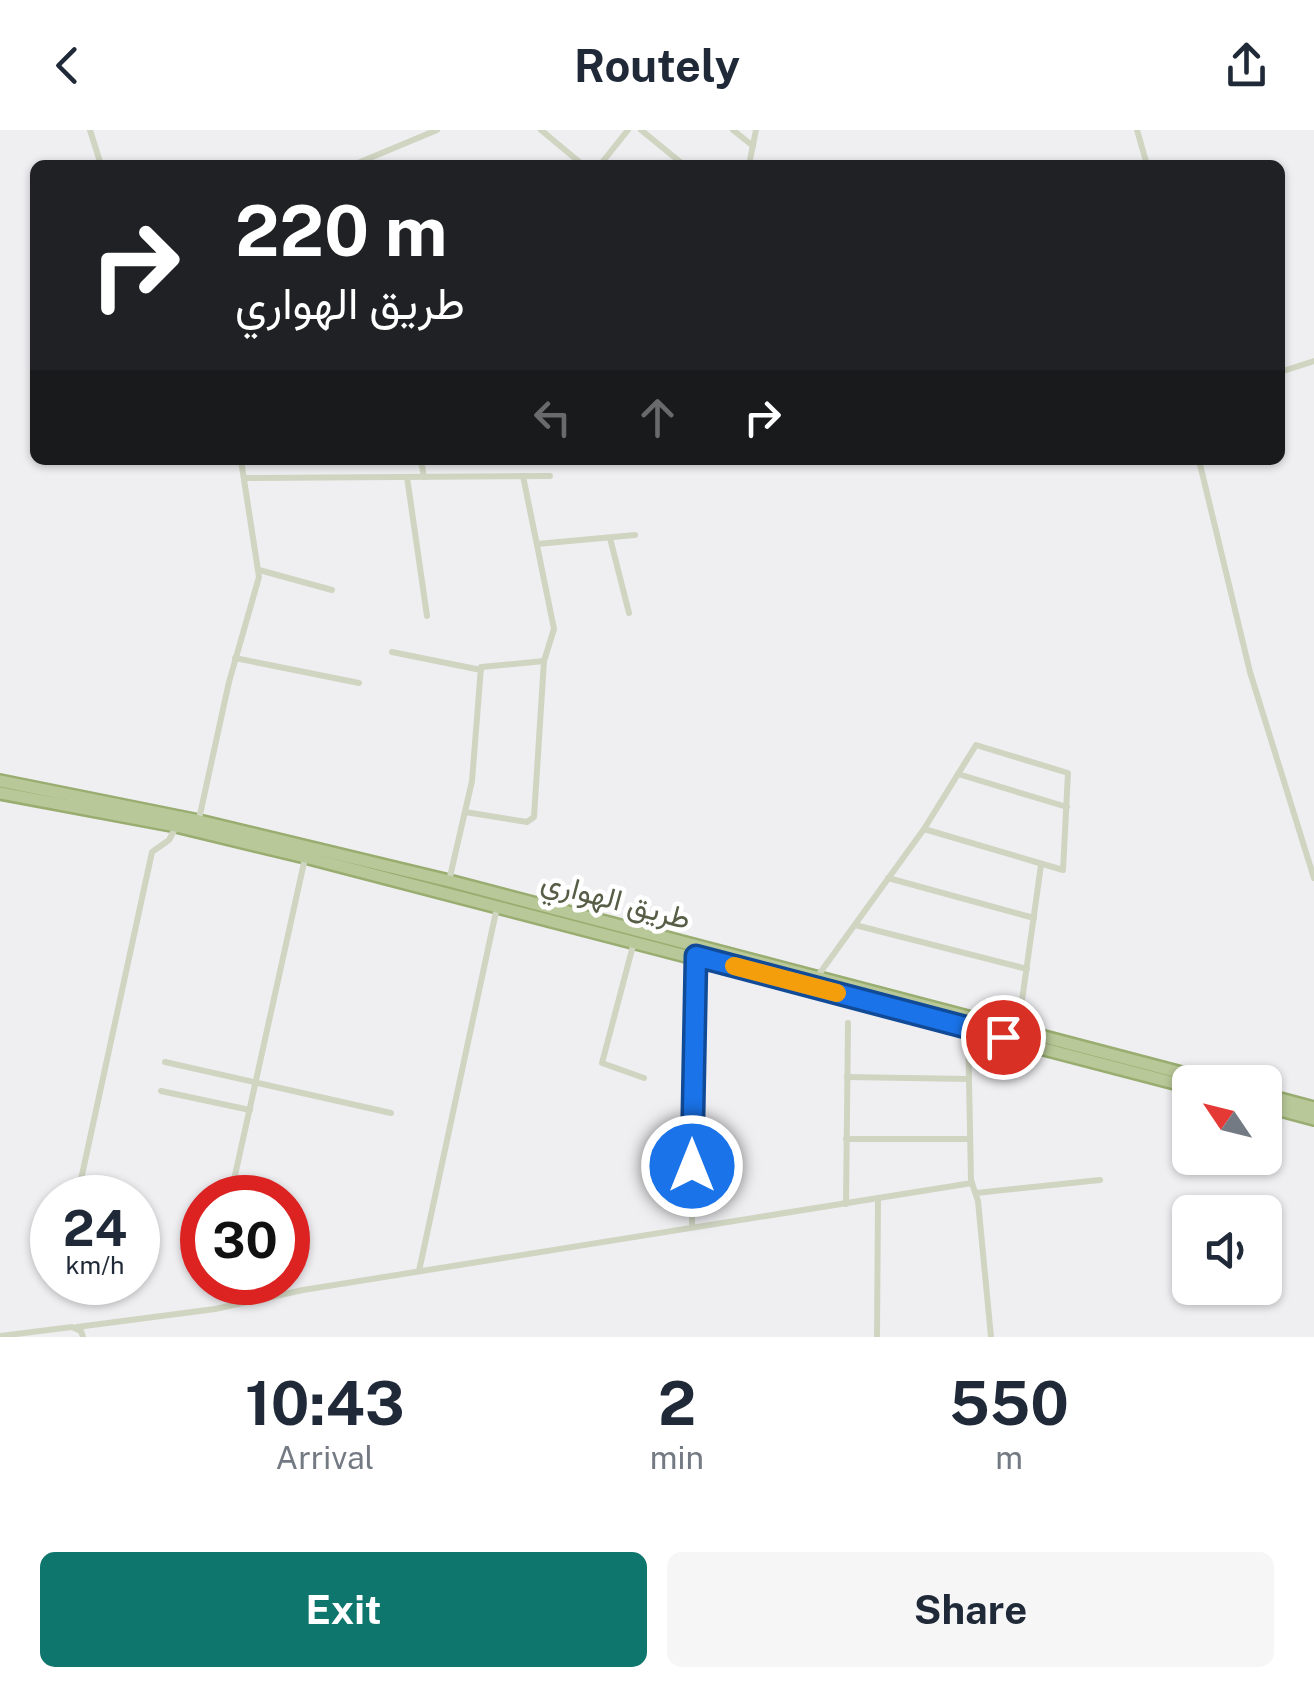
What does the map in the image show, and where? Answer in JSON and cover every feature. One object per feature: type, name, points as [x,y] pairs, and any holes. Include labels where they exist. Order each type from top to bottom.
[{"type":"highway","name":"طريق الهواري","points":[[0,781],[968,1028],[1172,1073]]},
{"type":"highway","name":"طريق الهواري","points":[[0,793],[199,820],[449,881],[1018,1030],[1172,1080]]},
{"type":"highway","points":[[1282,1100],[1314,1108]]},
{"type":"highway","points":[[1282,1111],[1314,1119]]},
{"type":"street","points":[[90,130],[99,160]]},
{"type":"street","points":[[365,160],[437,130]]},
{"type":"street","points":[[541,130],[577,160]]},
{"type":"street","points":[[604,160],[628,130]]},
{"type":"street","points":[[641,130],[678,160]]},
{"type":"street","points":[[733,130],[753,146]]},
{"type":"street","points":[[750,160],[756,130]]},
{"type":"street","points":[[1137,130],[1146,160]]},
{"type":"street","points":[[1285,370],[1314,361]]},
{"type":"street","points":[[199,820],[234,658],[259,570],[242,465]]},
{"type":"street","points":[[423,465],[424,476]]},
{"type":"street","points":[[1200,465],[1250,672],[1314,878]]},
{"type":"street","points":[[465,812],[527,822],[534,817],[544,662],[555,633],[523,476]]},
{"type":"street","points":[[244,478],[550,476]]},
{"type":"street","points":[[407,477],[427,616]]},
{"type":"street","points":[[537,544],[635,535]]},
{"type":"street","points":[[610,538],[629,613]]},
{"type":"street","points":[[259,570],[332,590]]},
{"type":"street","points":[[392,652],[480,670],[490,663],[544,662]]},
{"type":"street","points":[[234,658],[358,683]]},
{"type":"street","points":[[449,881],[472,781],[480,670]]},
{"type":"street","points":[[816,978],[924,829],[974,747],[982,745],[1067,772],[1065,869],[924,829]]},
{"type":"street","points":[[958,774],[1067,807]]},
{"type":"street","points":[[82,1175],[152,852],[169,840],[176,826]]},
{"type":"street","points":[[235,1175],[305,857]]},
{"type":"street","points":[[1018,1030],[1042,865]]},
{"type":"street","points":[[888,878],[1034,918]]},
{"type":"street","points":[[419,1272],[498,905]]},
{"type":"street","points":[[855,924],[1027,969]]},
{"type":"street","points":[[634,940],[602,1063],[644,1078]]},
{"type":"street","points":[[692,1227],[696,956]]},
{"type":"street","points":[[846,1204],[848,1024]]},
{"type":"street","points":[[968,1028],[972,1183],[991,1337]]},
{"type":"street","points":[[166,1062],[391,1113]]},
{"type":"street","points":[[846,1077],[968,1079]]},
{"type":"street","points":[[161,1091],[250,1110]]},
{"type":"street","points":[[846,1139],[970,1139]]},
{"type":"street","points":[[976,1192],[1100,1180]]},
{"type":"street","points":[[0,1336],[215,1310],[419,1272],[972,1183]]},
{"type":"street","points":[[878,1199],[878,1337]]},
{"type":"street","points":[[77,1328],[82,1337]]},
{"type":"slow traffic","points":[[734,966],[837,993]]},
{"type":"route","points":[[692,1166],[696,956],[1003,1037]]}]
